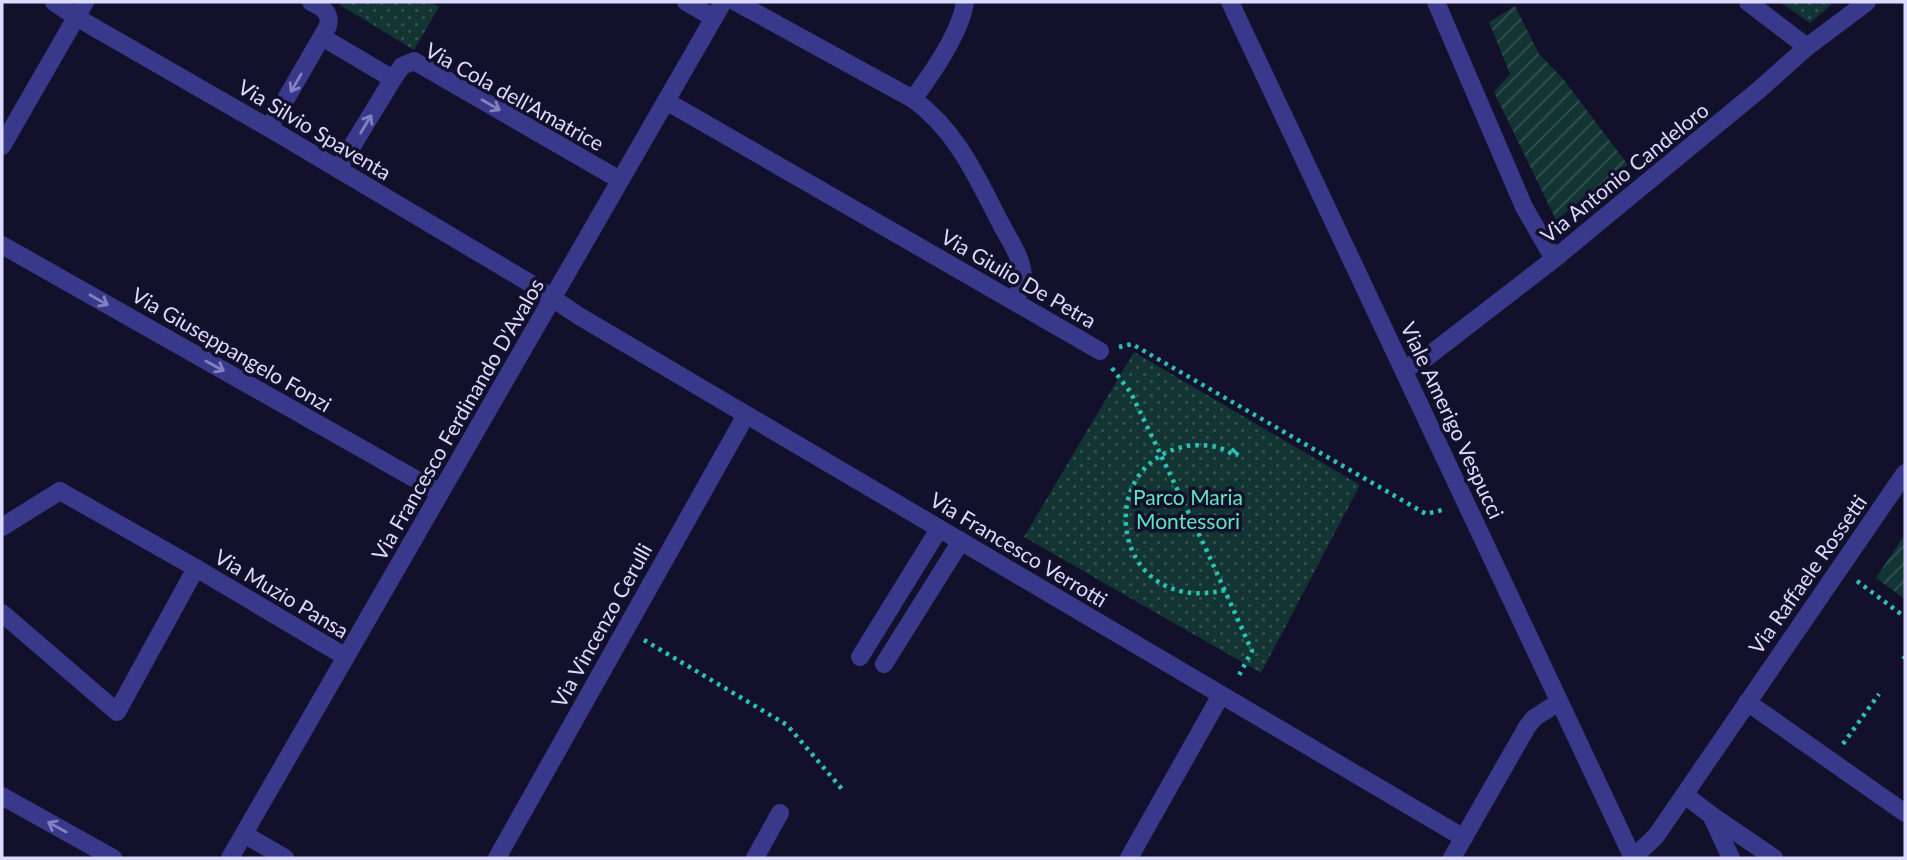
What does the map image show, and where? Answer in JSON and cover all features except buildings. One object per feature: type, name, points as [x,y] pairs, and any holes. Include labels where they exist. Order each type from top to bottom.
[{"type":"street","name":"Via Silvio Spaventa","points":[[54,2],[81,9],[269,128],[552,298]]},
{"type":"street","points":[[269,128],[328,26],[328,15],[321,7],[311,2]]},
{"type":"street","points":[[686,2],[714,18]]},
{"type":"street","name":"Via Francesco Ferdinando D'Avalos","points":[[230,858],[723,2]]},
{"type":"street","points":[[736,2],[913,99],[931,112],[967,157],[1018,258],[1023,277],[1014,301]]},
{"type":"street","points":[[913,99],[929,77],[961,20],[965,2]]},
{"type":"street","name":"Viale Amerigo Vespucci","points":[[1230,2],[1633,858]]},
{"type":"street","points":[[1436,2],[1524,207],[1554,259]]},
{"type":"street","points":[[1748,2],[1807,47]]},
{"type":"street","name":"Via Antonio Candeloro","points":[[1404,369],[1427,357],[1554,259],[1807,47],[1867,2]]},
{"type":"street","points":[[2,146],[81,9]]},
{"type":"street","points":[[322,37],[393,79]]},
{"type":"street","name":"Via Cola dell'Amatrice","points":[[338,169],[402,66],[414,61],[620,180]]},
{"type":"street","name":"Via Giulio De Petra","points":[[666,101],[1100,351]]},
{"type":"street","name":"Via Giuseppangelo Fonzi","points":[[2,245],[440,494]]},
{"type":"street","name":"Via Francesco Verrotti","points":[[552,298],[1464,838]]},
{"type":"street","name":"Via Vincenzo Cerulli","points":[[497,858],[746,415]]},
{"type":"street","name":"Via Raffaele Rossetti","points":[[1633,858],[1656,836],[1905,472]]},
{"type":"street","name":"Via Muzio Pansa","points":[[2,527],[60,491],[345,657]]},
{"type":"street","points":[[860,657],[939,529]]},
{"type":"street","points":[[884,664],[961,541]]},
{"type":"street","name":"Via Muzio Pansa","points":[[2,613],[117,712],[196,568]]},
{"type":"street","points":[[1129,858],[1221,695]]},
{"type":"street","points":[[1452,858],[1527,727],[1534,718],[1559,702]]},
{"type":"street","points":[[1747,702],[1905,813]]},
{"type":"street","points":[[1685,794],[1774,858]]},
{"type":"street","points":[[2,796],[113,858]]},
{"type":"street","points":[[755,858],[780,813]]},
{"type":"street","points":[[1711,815],[1731,858]]},
{"type":"street","points":[[244,834],[285,858]]},
{"type":"path","name":"Via Giulio De Petra","points":[[1100,351],[1132,344],[1426,514],[1467,505]]},
{"type":"path","points":[[1118,377],[1131,393],[1252,651],[1244,665]]},
{"type":"path","points":[[1225,590],[1209,594],[1190,594],[1169,588],[1151,577],[1135,558],[1125,526],[1126,505],[1134,485],[1144,470],[1160,456],[1193,445],[1212,446],[1231,452]]},
{"type":"path","points":[[1840,568],[1905,617]]},
{"type":"path","points":[[625,629],[787,726],[842,789]]},
{"type":"path","points":[[1831,761],[1879,694]]},
{"type":"green space","points":[[342,2],[430,2],[439,7],[414,50],[340,5]]},
{"type":"green space","points":[[1780,2],[1834,2],[1810,23]]},
{"type":"green space","points":[[1515,6],[1539,54],[1564,80],[1628,165],[1556,220],[1494,92],[1510,74],[1489,22]]},
{"type":"green space","name":"Parco Maria Montessori","points":[[1134,352],[1360,485],[1261,673],[1024,537]]},
{"type":"green space","points":[[1905,534],[1905,599],[1876,578]]}]
